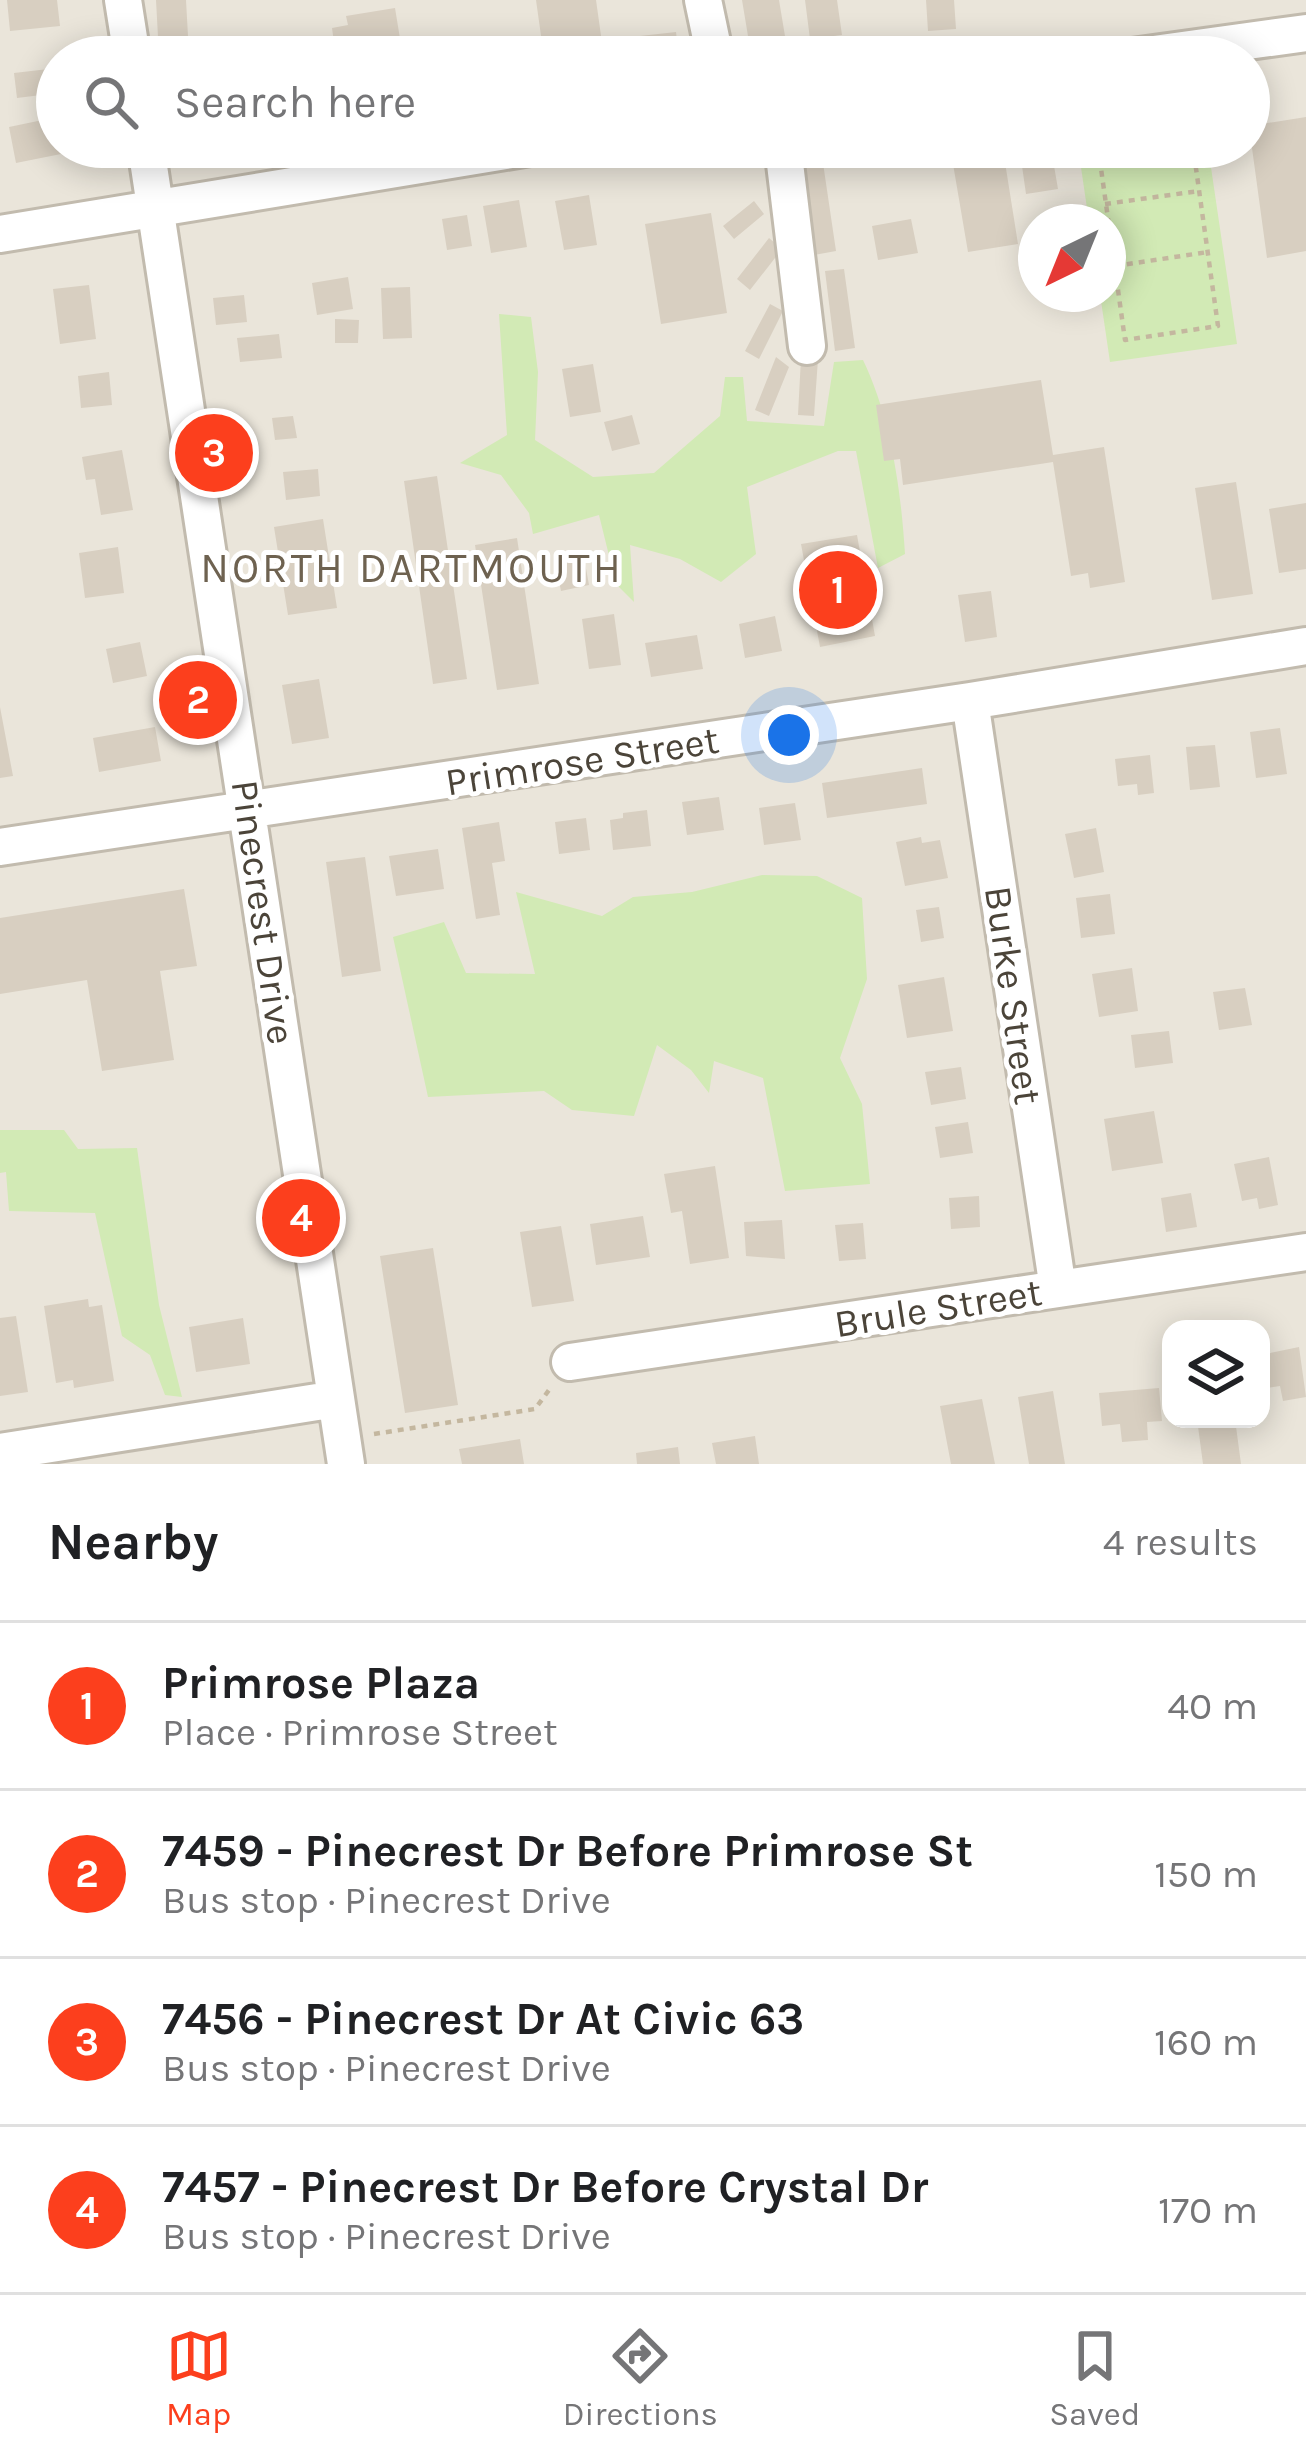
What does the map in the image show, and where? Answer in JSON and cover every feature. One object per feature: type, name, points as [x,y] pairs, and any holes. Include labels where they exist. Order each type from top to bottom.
[{"type":"street","points":[[122,0],[128,36]]},
{"type":"street","points":[[704,0],[711,36]]},
{"type":"street","points":[[1270,38],[1306,33]]},
{"type":"street","name":"Pinecrest Drive","points":[[150,168],[346,1464]]},
{"type":"street","points":[[0,233],[406,168]]},
{"type":"street","points":[[786,168],[807,346]]},
{"type":"street","name":"Primrose Street","points":[[0,848],[1306,646]]},
{"type":"street","name":"Burke Street","points":[[970,701],[1058,1289]]},
{"type":"street","name":"Brule Street","points":[[570,1362],[1306,1252]]},
{"type":"street","points":[[0,1452],[336,1399]]},
{"type":"path","points":[[1101,168],[1106,204],[1199,191]]},
{"type":"path","points":[[1121,312],[1125,340],[1218,326],[1195,168]]},
{"type":"path","points":[[1126,264],[1208,251]]},
{"type":"path","points":[[370,1435],[535,1409]]},
{"type":"shaded area","points":[[0,0],[1306,0],[1306,1464],[0,1464]]},
{"type":"green space","points":[[1081,168],[1211,168],[1237,344],[1110,362],[1103,312],[1126,312],[1126,204],[1086,204]]},
{"type":"green space","points":[[499,314],[531,317],[538,372],[535,440],[593,477],[654,473],[720,416],[725,377],[743,377],[747,421],[824,426],[834,362],[863,360],[893,455],[905,554],[878,568],[856,451],[838,451],[747,487],[756,554],[721,582],[680,559],[630,545],[634,602],[616,584],[599,515],[533,534],[529,513],[501,475],[460,463],[507,435]]},
{"type":"green space","points":[[762,875],[817,876],[862,898],[867,979],[840,1058],[862,1104],[870,1184],[785,1191],[763,1078],[714,1061],[709,1093],[691,1070],[657,1045],[634,1116],[572,1110],[544,1091],[428,1097],[393,937],[444,922],[466,973],[535,974],[516,892],[602,916],[633,897],[692,892]]},
{"type":"green space","points":[[0,1130],[64,1130],[78,1149],[137,1148],[159,1305],[182,1397],[165,1395],[150,1355],[122,1336],[95,1213],[9,1211],[6,1172],[0,1173]]},
{"type":"building","points":[[7,0],[57,0],[60,26],[10,31]]},
{"type":"building","points":[[156,0],[186,0],[188,36],[158,36]]},
{"type":"building","points":[[536,0],[596,0],[601,36],[541,36]]},
{"type":"building","points":[[742,0],[779,0],[785,36],[748,36]]},
{"type":"building","points":[[805,0],[837,0],[842,35],[810,36]]},
{"type":"building","points":[[926,0],[954,0],[956,29],[928,31]]},
{"type":"building","points":[[395,8],[400,36],[333,36],[332,28],[348,25],[346,16]]},
{"type":"building","points":[[36,70],[36,96],[17,98],[14,73]]},
{"type":"building","points":[[1306,117],[1306,251],[1267,258],[1255,168],[1270,168],[1270,123]]},
{"type":"building","points":[[36,121],[36,159],[16,163],[9,127]]},
{"type":"building","points":[[801,168],[824,168],[836,251],[814,255]]},
{"type":"building","points":[[954,168],[1006,168],[1018,244],[968,252]]},
{"type":"building","points":[[1022,168],[1054,168],[1058,189],[1026,194]]},
{"type":"building","points":[[589,195],[597,245],[564,250],[555,201]]},
{"type":"building","points":[[519,200],[527,247],[491,253],[483,206]]},
{"type":"building","points":[[754,201],[764,214],[734,239],[723,226]]},
{"type":"building","points":[[711,213],[727,313],[661,324],[645,224]]},
{"type":"building","points":[[467,215],[472,246],[447,250],[442,219]]},
{"type":"building","points":[[911,219],[918,253],[878,260],[872,226]]},
{"type":"building","points":[[769,238],[782,249],[750,290],[737,279]]},
{"type":"building","points":[[844,269],[855,348],[835,351],[825,271]]},
{"type":"building","points":[[348,277],[353,309],[317,315],[312,283]]},
{"type":"building","points":[[89,285],[96,339],[60,344],[53,289]]},
{"type":"building","points":[[410,287],[412,338],[383,339],[381,288]]},
{"type":"building","points":[[244,295],[247,322],[216,325],[213,298]]},
{"type":"building","points":[[770,304],[783,311],[759,359],[745,351]]},
{"type":"building","points":[[335,319],[359,320],[358,343],[335,343]]},
{"type":"building","points":[[279,334],[282,358],[240,362],[237,338]]},
{"type":"building","points":[[776,357],[789,367],[769,416],[755,410]]},
{"type":"building","points":[[801,358],[818,359],[814,416],[798,415]]},
{"type":"building","points":[[593,364],[601,412],[570,417],[562,369]]},
{"type":"building","points":[[109,372],[112,405],[81,408],[78,376]]},
{"type":"building","points":[[1041,380],[1053,455],[1104,447],[1125,582],[1090,588],[1088,573],[1071,576],[1053,462],[903,485],[900,459],[884,461],[876,405]]},
{"type":"building","points":[[632,415],[640,444],[612,451],[604,422]]},
{"type":"building","points":[[293,416],[297,438],[275,440],[272,418]]},
{"type":"building","points":[[122,450],[133,510],[101,515],[95,479],[86,480],[82,457]]},
{"type":"building","points":[[318,469],[320,496],[286,500],[283,472]]},
{"type":"building","points":[[437,476],[467,679],[433,684],[404,481]]},
{"type":"building","points":[[1236,482],[1253,594],[1212,600],[1195,488]]},
{"type":"building","points":[[1306,503],[1306,569],[1279,573],[1269,509]]},
{"type":"building","points":[[323,519],[337,608],[288,615],[274,527]]},
{"type":"building","points":[[857,535],[875,636],[820,647],[801,544]]},
{"type":"building","points":[[517,538],[539,684],[497,690],[475,545]]},
{"type":"building","points":[[118,547],[124,593],[85,598],[79,553]]},
{"type":"building","points":[[583,552],[589,585],[561,591],[554,557]]},
{"type":"building","points":[[991,591],[997,637],[965,642],[958,595]]},
{"type":"building","points":[[614,614],[621,665],[589,669],[582,619]]},
{"type":"building","points":[[775,616],[782,651],[745,658],[739,624]]},
{"type":"building","points":[[697,635],[703,669],[651,677],[645,643]]},
{"type":"building","points":[[140,642],[147,676],[113,683],[106,649]]},
{"type":"building","points":[[319,679],[329,738],[292,744],[282,685]]},
{"type":"building","points":[[0,707],[13,776],[0,778]]},
{"type":"building","points":[[155,727],[161,761],[99,772],[93,738]]},
{"type":"building","points":[[1280,728],[1287,774],[1256,778],[1250,732]]},
{"type":"building","points":[[1215,745],[1220,787],[1190,790],[1186,747]]},
{"type":"building","points":[[1150,755],[1154,793],[1138,795],[1137,784],[1118,786],[1115,759]]},
{"type":"building","points":[[922,768],[927,804],[827,818],[822,783]]},
{"type":"building","points":[[719,797],[724,830],[687,835],[682,802]]},
{"type":"building","points":[[795,803],[801,840],[764,845],[759,808]]},
{"type":"building","points":[[647,810],[651,846],[613,850],[610,820]]},
{"type":"building","points":[[586,818],[590,850],[559,854],[555,822]]},
{"type":"building","points":[[499,822],[505,861],[492,863],[500,915],[476,919],[462,828]]},
{"type":"building","points":[[1096,828],[1104,872],[1074,878],[1065,834]]},
{"type":"building","points":[[921,837],[922,843],[940,840],[948,878],[905,886],[896,842]]},
{"type":"building","points":[[438,849],[444,889],[396,896],[389,856]]},
{"type":"building","points":[[365,857],[381,971],[342,977],[326,862]]},
{"type":"building","points":[[184,889],[197,966],[160,971],[174,1060],[102,1071],[87,980],[0,994],[0,918]]},
{"type":"building","points":[[1110,894],[1115,934],[1081,938],[1076,898]]},
{"type":"building","points":[[939,907],[944,938],[921,942],[916,910]]},
{"type":"building","points":[[1132,968],[1138,1011],[1099,1017],[1092,974]]},
{"type":"building","points":[[944,977],[953,1031],[907,1038],[898,985]]},
{"type":"building","points":[[1245,988],[1252,1025],[1219,1030],[1213,992]]},
{"type":"building","points":[[1169,1031],[1173,1063],[1135,1068],[1131,1035]]},
{"type":"building","points":[[961,1067],[966,1099],[931,1105],[925,1072]]},
{"type":"building","points":[[1154,1111],[1163,1163],[1112,1171],[1104,1119]]},
{"type":"building","points":[[968,1122],[973,1153],[940,1158],[935,1127]]},
{"type":"building","points":[[1269,1157],[1278,1205],[1259,1209],[1257,1198],[1242,1201],[1234,1164]]},
{"type":"building","points":[[715,1166],[729,1258],[690,1264],[682,1211],[671,1213],[664,1174]]},
{"type":"building","points":[[1191,1193],[1197,1227],[1166,1232],[1161,1198]]},
{"type":"building","points":[[979,1196],[980,1227],[951,1229],[949,1198]]},
{"type":"building","points":[[643,1216],[650,1257],[596,1265],[590,1224]]},
{"type":"building","points":[[782,1220],[785,1259],[746,1256],[744,1222]]},
{"type":"building","points":[[863,1223],[866,1259],[839,1261],[835,1225]]},
{"type":"building","points":[[561,1226],[574,1301],[532,1307],[520,1232]]},
{"type":"building","points":[[433,1248],[458,1405],[405,1413],[380,1256]]},
{"type":"building","points":[[88,1299],[89,1307],[102,1305],[114,1381],[74,1388],[73,1380],[56,1383],[44,1306]]},
{"type":"building","points":[[16,1316],[28,1392],[0,1396],[0,1318]]},
{"type":"building","points":[[243,1318],[250,1364],[196,1372],[189,1327]]},
{"type":"building","points":[[1299,1347],[1306,1397],[1283,1401],[1280,1386],[1270,1387],[1270,1353]]},
{"type":"building","points":[[1159,1388],[1162,1421],[1147,1422],[1148,1440],[1122,1442],[1120,1424],[1102,1426],[1099,1393]]},
{"type":"building","points":[[1053,1391],[1065,1464],[1029,1464],[1018,1397]]},
{"type":"building","points":[[982,1399],[995,1464],[951,1464],[940,1406]]},
{"type":"building","points":[[1198,1428],[1236,1428],[1241,1464],[1203,1464]]},
{"type":"building","points":[[755,1436],[759,1464],[716,1464],[712,1443]]},
{"type":"building","points":[[520,1439],[524,1464],[462,1464],[459,1449]]},
{"type":"building","points":[[678,1447],[680,1464],[637,1464],[636,1453]]},
{"type":"place","name":"7456 - Pinecrest Dr At Civic 63","points":[[214,453]]},
{"type":"place","name":"Primrose Plaza","points":[[838,590]]},
{"type":"place","name":"7459 - Pinecrest Dr Before Primrose St","points":[[198,700]]},
{"type":"place","name":"7457 - Pinecrest Dr Before Crystal Dr","points":[[301,1218]]},
{"type":"district","name":"NORTH DARTMOUTH","points":[[412,567]]}]
